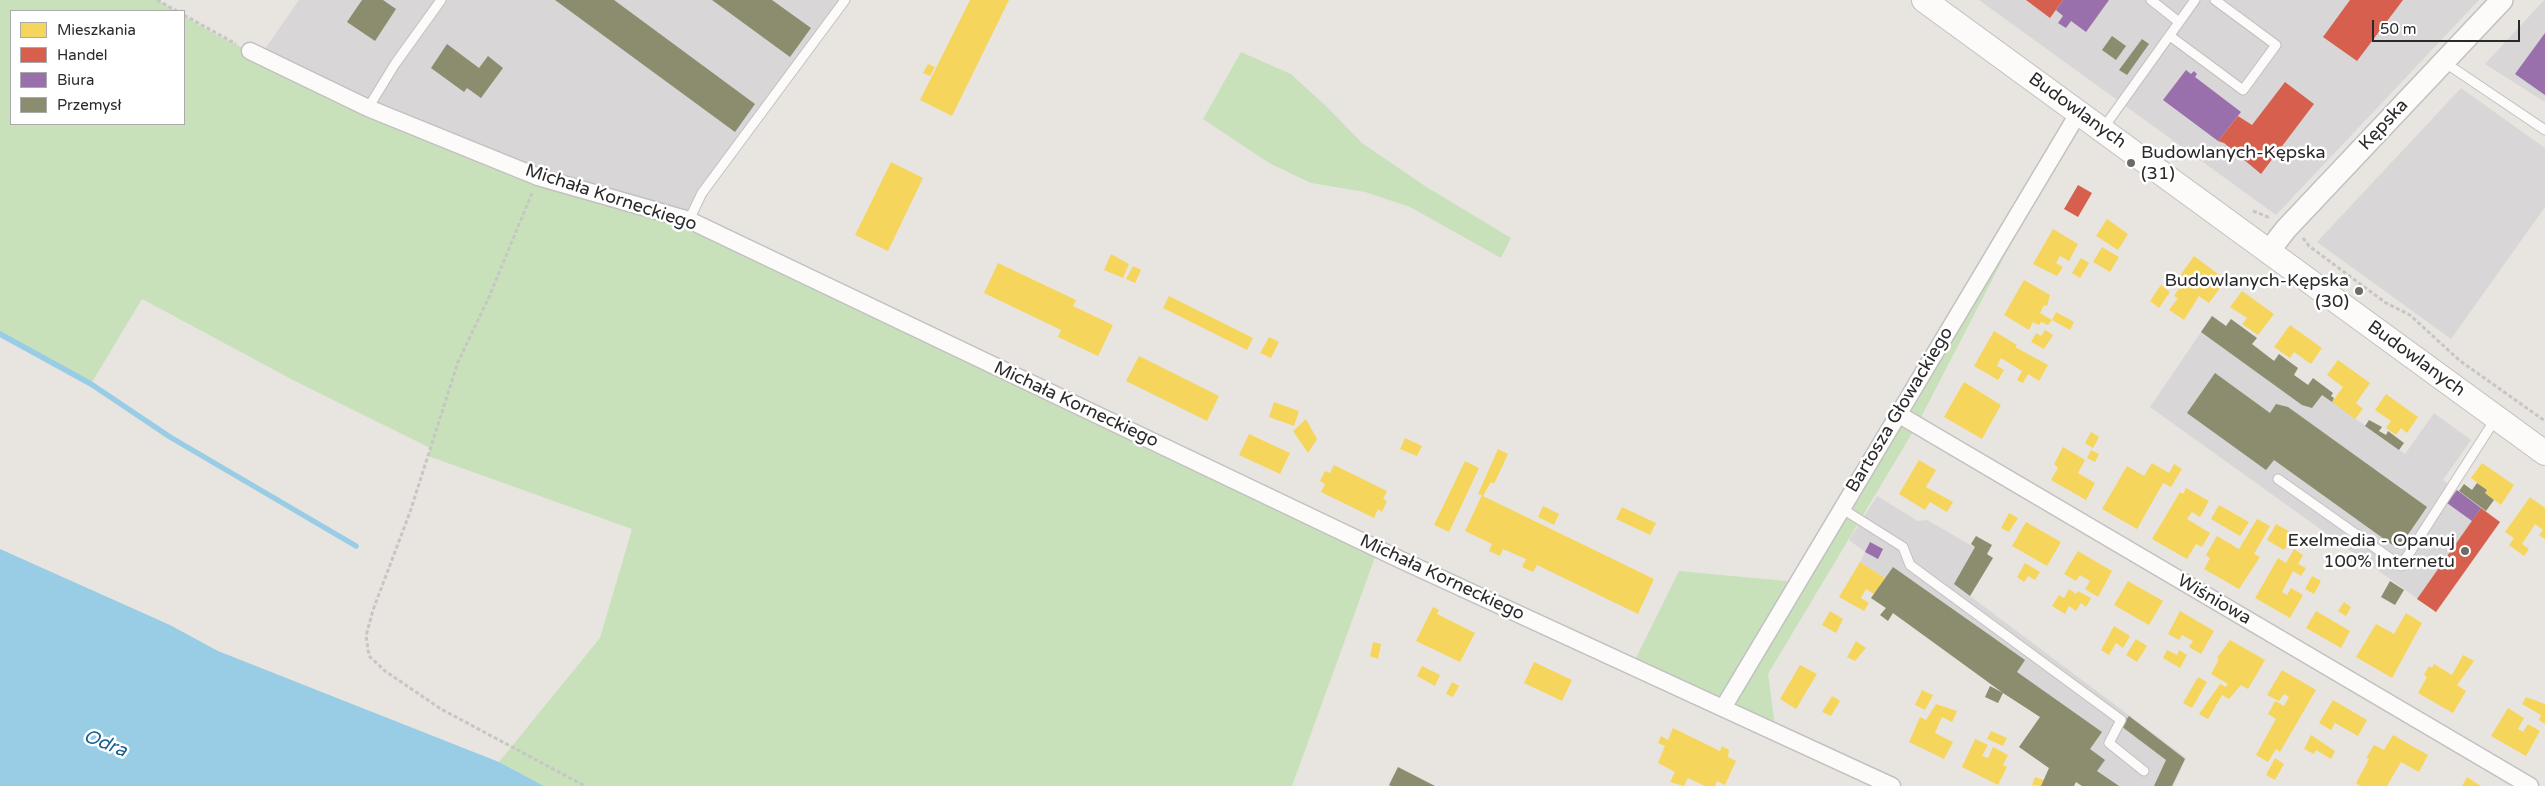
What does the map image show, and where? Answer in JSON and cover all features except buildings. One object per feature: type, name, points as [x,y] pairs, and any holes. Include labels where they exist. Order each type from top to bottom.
[{"type":"main road","name":"Budowlanych","points":[[1924,0],[2545,453]]},
{"type":"street","name":"Kępska","points":[[2268,252],[2286,229],[2502,0]]},
{"type":"street","name":"Michała Korneckiego","points":[[250,51],[368,108],[538,177],[689,220],[1401,560],[1892,786]]},
{"type":"street","name":"Bartosza Głowackiego","points":[[1722,708],[2079,112]]},
{"type":"street","name":"Wiśniowa","points":[[1898,414],[2530,786]]},
{"type":"lane","points":[[368,108],[395,64],[441,0]]},
{"type":"lane","points":[[689,220],[702,193],[845,0]]},
{"type":"lane","points":[[2151,0],[2180,22]]},
{"type":"lane","points":[[2102,130],[2195,0]]},
{"type":"lane","points":[[2170,36],[2243,90],[2276,45],[2216,0]]},
{"type":"lane","points":[[2444,62],[2545,130]]},
{"type":"lane","points":[[2278,479],[2401,566],[2496,417]]},
{"type":"lane","points":[[1841,508],[1903,548],[1910,564],[2121,720],[2109,743],[2144,771]]},
{"type":"path","points":[[158,0],[175,10]]},
{"type":"path","points":[[185,16],[250,51]]},
{"type":"path","points":[[538,177],[489,297],[458,362],[410,512],[373,610],[366,636],[369,656],[385,670],[441,709],[586,786]]},
{"type":"path","points":[[2307,230],[2302,237],[2309,246],[2386,303],[2410,315],[2459,360],[2545,422]]},
{"type":"shaded area","points":[[299,0],[845,0],[702,193],[689,220],[538,177],[260,56]]},
{"type":"shaded area","points":[[1979,0],[2479,0],[2276,215]]},
{"type":"shaded area","points":[[2545,0],[2545,102],[2485,64]]},
{"type":"shaded area","points":[[2461,88],[2545,148],[2545,207],[2451,339],[2317,242]]},
{"type":"shaded area","points":[[2212,316],[2405,454],[2434,413],[2471,440],[2443,480],[2500,522],[2436,612],[2150,407]]},
{"type":"shaded area","points":[[1877,496],[1918,521],[1927,520],[1993,558],[1970,596],[2186,758],[2173,786],[2082,786],[2071,778],[2067,781],[2019,747],[2040,717],[1871,598],[1885,578],[1860,562],[1865,552],[1849,540]]},
{"type":"green space","points":[[0,0],[157,0],[174,10],[10,10],[10,125],[185,125],[185,17],[218,36],[250,51],[538,177],[689,220],[1378,549],[1292,786],[544,786],[499,762],[600,638],[632,529],[428,456],[430,448],[293,380],[142,299],[91,384],[0,334]]},
{"type":"green space","points":[[1241,52],[1291,74],[1362,143],[1425,186],[1511,238],[1501,258],[1410,207],[1365,192],[1311,183],[1269,163],[1203,119]]},
{"type":"green space","points":[[2079,112],[1917,425],[1768,674],[1776,733],[1632,666],[1679,571],[1797,582]]},
{"type":"water","name":"Odra","points":[[0,549],[170,625],[218,651],[499,762],[544,786],[0,786]]},
{"type":"waterway","points":[[0,334],[91,384],[170,437],[356,546]]},
{"type":"place","name":"Budowlanych-Kępska (31)","points":[[2131,163]]},
{"type":"place","name":"Budowlanych-Kępska (30)","points":[[2359,291]]},
{"type":"place","name":"Exelmedia - Opanuj 100% Internetu","points":[[2465,551]]}]
